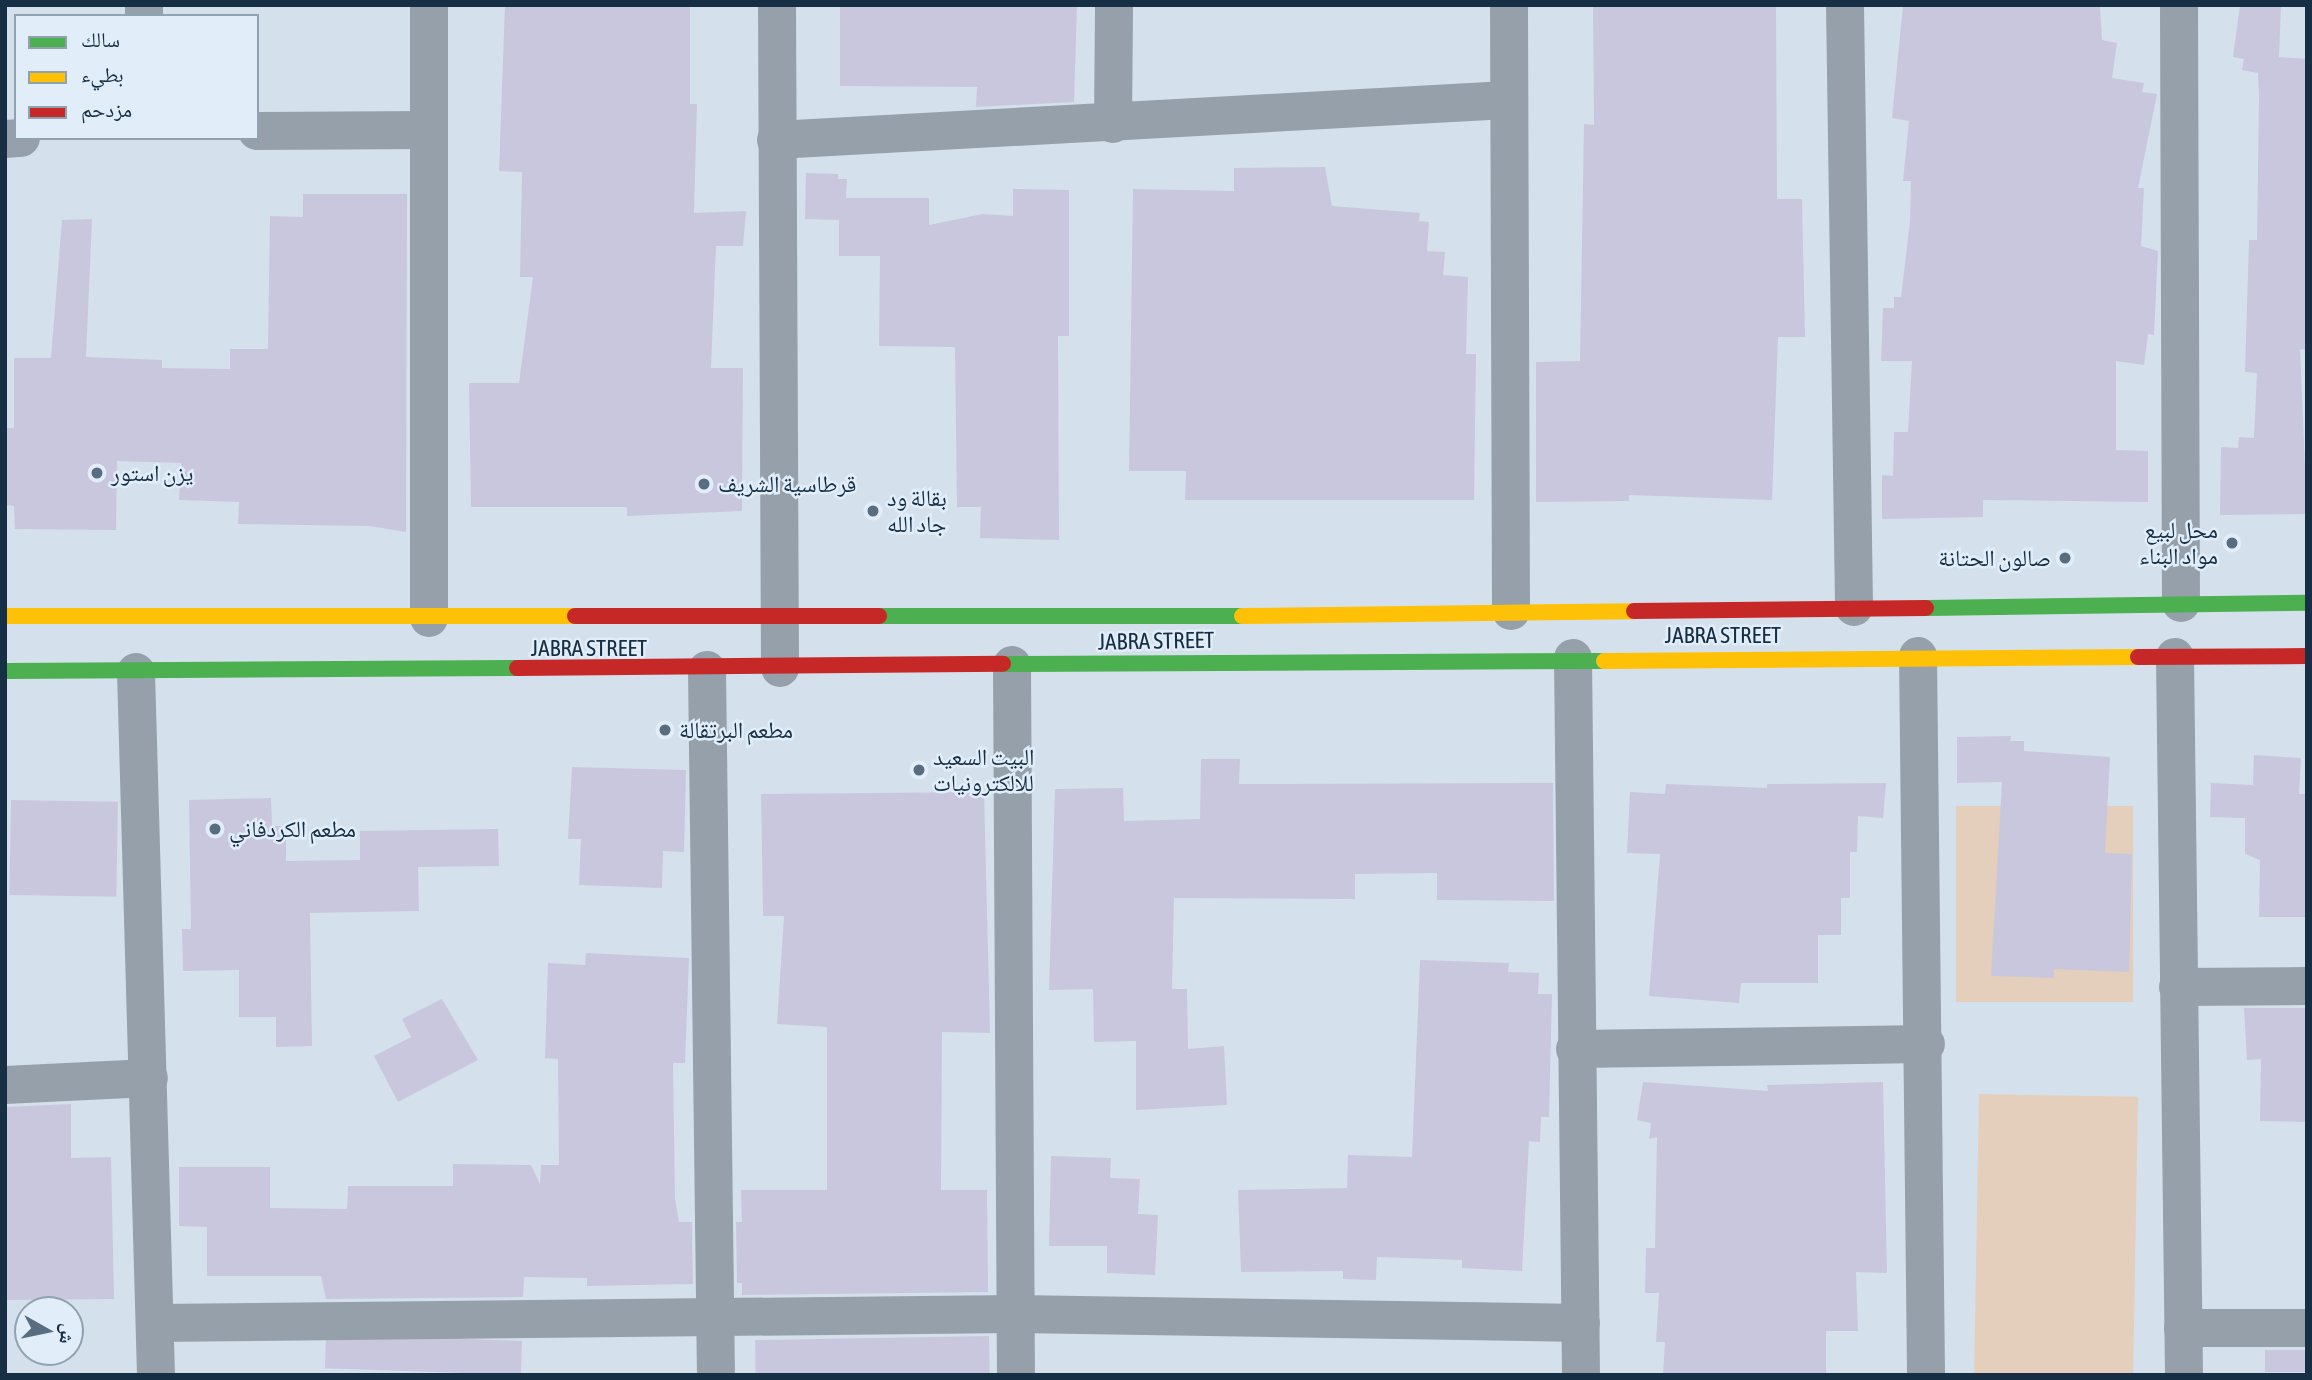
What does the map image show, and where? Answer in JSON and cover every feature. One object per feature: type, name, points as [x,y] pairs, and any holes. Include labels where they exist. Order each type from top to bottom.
[{"type":"street","points":[[429,5],[429,618]]},
{"type":"street","points":[[777,5],[780,668]]},
{"type":"street","points":[[1114,5],[1114,124]]},
{"type":"street","points":[[1509,5],[1507,100],[1511,611]]},
{"type":"street","points":[[1845,5],[1854,607]]},
{"type":"street","points":[[2179,5],[2181,603]]},
{"type":"street","points":[[776,140],[1114,124],[1293,108],[1507,100]]},
{"type":"street","points":[[259,131],[428,130]]},
{"type":"street","name":"JABRA STREET","points":[[5,616],[780,618],[2307,603]]},
{"type":"street","points":[[1918,656],[1926,1044],[1926,1375]]},
{"type":"street","name":"JABRA STREET","points":[[5,671],[707,670],[1573,658],[2307,656]]},
{"type":"street","points":[[2175,657],[2184,1375]]},
{"type":"street","points":[[1573,658],[1575,1049],[1581,1375]]},
{"type":"street","points":[[1012,665],[1016,1375]]},
{"type":"street","points":[[707,670],[716,1375]]},
{"type":"street","points":[[136,672],[156,1375]]},
{"type":"street","points":[[2178,987],[2307,986]]},
{"type":"street","points":[[1575,1049],[1926,1044]]},
{"type":"street","points":[[5,1085],[149,1078]]},
{"type":"street","points":[[155,1323],[1016,1314],[1581,1323]]},
{"type":"street","points":[[2183,1328],[2307,1328]]},
{"type":"shaded area","points":[[1956,806],[2133,806],[2133,1002],[1956,1002]]},
{"type":"shaded area","points":[[1979,1094],[2138,1097],[2133,1375],[1974,1375]]},
{"type":"building","points":[[505,5],[690,5],[690,104],[697,104],[694,213],[746,211],[743,246],[716,246],[711,368],[743,368],[742,511],[627,516],[627,507],[471,507],[469,383],[519,383],[533,277],[520,277],[522,172],[499,171]]},
{"type":"building","points":[[840,5],[1077,5],[1074,102],[976,107],[977,87],[840,86]]},
{"type":"building","points":[[1593,5],[1776,5],[1777,199],[1802,199],[1805,337],[1778,337],[1772,500],[1629,495],[1629,501],[1536,502],[1536,362],[1580,361],[1584,124],[1594,125]]},
{"type":"building","points":[[1903,5],[2100,5],[2102,40],[2117,43],[2112,78],[2144,83],[2142,92],[2157,94],[2138,188],[2144,188],[2141,246],[2158,251],[2154,335],[2148,334],[2144,365],[2116,361],[2116,450],[2148,451],[2148,502],[1983,500],[1983,517],[1882,519],[1882,475],[1893,476],[1894,432],[1908,432],[1912,361],[1881,361],[1883,308],[1894,308],[1894,297],[1901,297],[1910,221],[1911,181],[1903,181],[1909,121],[1892,118]]},
{"type":"building","points":[[2240,5],[2281,5],[2279,57],[2307,59],[2307,350],[2300,349],[2307,514],[2220,515],[2221,447],[2238,448],[2239,437],[2254,438],[2257,373],[2245,372],[2249,240],[2257,240],[2258,73],[2242,70],[2244,59],[2233,57]]},
{"type":"building","points":[[1325,167],[1332,206],[1420,213],[1419,221],[1429,222],[1427,251],[1445,252],[1443,275],[1468,277],[1466,354],[1476,354],[1474,500],[1185,500],[1186,471],[1129,471],[1133,189],[1234,191],[1234,168]]},
{"type":"building","points":[[806,173],[838,174],[838,179],[847,179],[846,198],[929,198],[929,225],[983,214],[1013,216],[1013,189],[1069,190],[1069,336],[1058,336],[1059,540],[980,538],[981,507],[957,507],[955,347],[879,346],[880,256],[839,256],[839,220],[805,219]]},
{"type":"building","points":[[303,194],[407,194],[406,532],[370,526],[238,524],[239,502],[179,500],[181,463],[117,461],[116,530],[15,529],[14,506],[5,505],[5,428],[14,428],[14,358],[51,358],[62,220],[92,219],[86,357],[162,360],[162,368],[230,369],[230,349],[268,349],[270,216],[303,217]]},
{"type":"building","points":[[2011,736],[2010,741],[2024,741],[2024,751],[2110,757],[2105,853],[2132,854],[2129,972],[2054,969],[2054,978],[1991,976],[2002,782],[1957,783],[1957,737]]},
{"type":"building","points":[[2254,755],[2301,758],[2299,794],[2307,794],[2307,917],[2259,917],[2260,860],[2245,854],[2245,818],[2210,817],[2211,783],[2253,785]]},
{"type":"building","points":[[1201,759],[1240,759],[1239,784],[1553,783],[1554,901],[1437,900],[1437,873],[1355,874],[1355,899],[1174,898],[1172,989],[1187,989],[1188,1049],[1224,1046],[1227,1105],[1136,1110],[1136,1041],[1094,1042],[1093,989],[1049,990],[1055,789],[1123,788],[1124,821],[1200,819]]},
{"type":"building","points":[[572,767],[686,770],[684,852],[663,851],[662,888],[579,885],[581,839],[568,839]]},
{"type":"building","points":[[1886,783],[1883,818],[1858,816],[1857,852],[1850,852],[1850,898],[1841,898],[1841,935],[1818,935],[1818,983],[1741,983],[1739,1003],[1649,996],[1660,854],[1627,853],[1630,792],[1665,794],[1666,784],[1767,788],[1767,784]]},
{"type":"building","points":[[984,792],[990,1033],[942,1032],[941,1190],[987,1190],[988,1292],[742,1295],[742,1283],[737,1283],[736,1222],[742,1222],[741,1190],[827,1190],[827,1027],[777,1024],[784,916],[763,916],[761,794]]},
{"type":"building","points":[[271,798],[272,826],[286,826],[286,861],[360,860],[360,831],[498,829],[499,866],[418,867],[419,911],[310,913],[312,1046],[276,1047],[276,1017],[239,1017],[239,970],[183,971],[182,929],[191,929],[189,800]]},
{"type":"building","points":[[11,800],[118,802],[116,897],[9,895]]},
{"type":"building","points":[[586,953],[689,958],[685,1063],[673,1063],[675,1199],[679,1222],[692,1222],[693,1284],[587,1286],[587,1278],[524,1277],[523,1297],[326,1299],[321,1276],[207,1276],[207,1227],[179,1226],[179,1167],[270,1167],[270,1208],[347,1209],[348,1186],[453,1186],[453,1164],[531,1165],[540,1184],[541,1165],[559,1165],[558,1059],[545,1058],[548,963],[585,965]]},
{"type":"building","points":[[1420,960],[1509,963],[1508,972],[1539,973],[1538,994],[1552,994],[1549,1117],[1541,1117],[1540,1142],[1529,1141],[1522,1271],[1462,1268],[1462,1260],[1377,1257],[1376,1280],[1343,1279],[1343,1271],[1241,1272],[1238,1190],[1347,1188],[1348,1155],[1412,1157]]},
{"type":"building","points":[[442,999],[478,1060],[398,1102],[374,1056],[411,1037],[402,1019]]},
{"type":"building","points":[[2244,1008],[2307,1008],[2307,1122],[2260,1121],[2261,1059],[2247,1060]]},
{"type":"building","points":[[1643,1082],[1768,1091],[1767,1085],[1883,1082],[1887,1273],[1856,1272],[1858,1331],[1826,1331],[1826,1374],[1663,1375],[1665,1342],[1656,1342],[1659,1293],[1645,1293],[1646,1248],[1655,1248],[1657,1137],[1649,1139],[1651,1123],[1637,1120]]},
{"type":"building","points":[[71,1104],[71,1158],[111,1157],[114,1299],[14,1296],[14,1300],[5,1300],[5,1107]]},
{"type":"building","points":[[1051,1156],[1111,1158],[1110,1178],[1140,1179],[1138,1214],[1158,1215],[1155,1275],[1107,1273],[1107,1246],[1049,1246]]},
{"type":"building","points":[[326,1334],[522,1341],[521,1375],[325,1368]]},
{"type":"building","points":[[989,1336],[990,1375],[756,1375],[755,1340]]},
{"type":"building","points":[[2265,1350],[2307,1350],[2307,1372],[2265,1372]]},
{"type":"traffic: fast","points":[[1926,608],[2307,603]]},
{"type":"traffic: fast","points":[[879,616],[1242,616]]},
{"type":"traffic: fast","points":[[1003,664],[1604,661]]},
{"type":"traffic: fast","points":[[5,671],[517,668]]},
{"type":"traffic: slow","points":[[1242,616],[1634,611]]},
{"type":"traffic: slow","points":[[5,616],[575,616]]},
{"type":"traffic: slow","points":[[1604,661],[2138,657]]},
{"type":"traffic: jam","points":[[1634,611],[1926,608]]},
{"type":"traffic: jam","points":[[575,616],[879,616]]},
{"type":"traffic: jam","points":[[2138,657],[2307,656]]},
{"type":"traffic: jam","points":[[517,668],[1003,664]]},
{"type":"place","name":"يزن استور","points":[[97,473]]},
{"type":"place","name":"قرطاسية الشريف","points":[[704,484]]},
{"type":"place","name":"بقالة ود جاد الله","points":[[873,511]]},
{"type":"place","name":"محل لبيع مواد البناء","points":[[2232,543]]},
{"type":"place","name":"صالون الحتانة","points":[[2065,558]]},
{"type":"place","name":"مطعم البرتقالة","points":[[665,730]]},
{"type":"place","name":"البيت السعيد للالكترونيات","points":[[919,770]]},
{"type":"place","name":"مطعم الكردفاني","points":[[215,829]]}]
